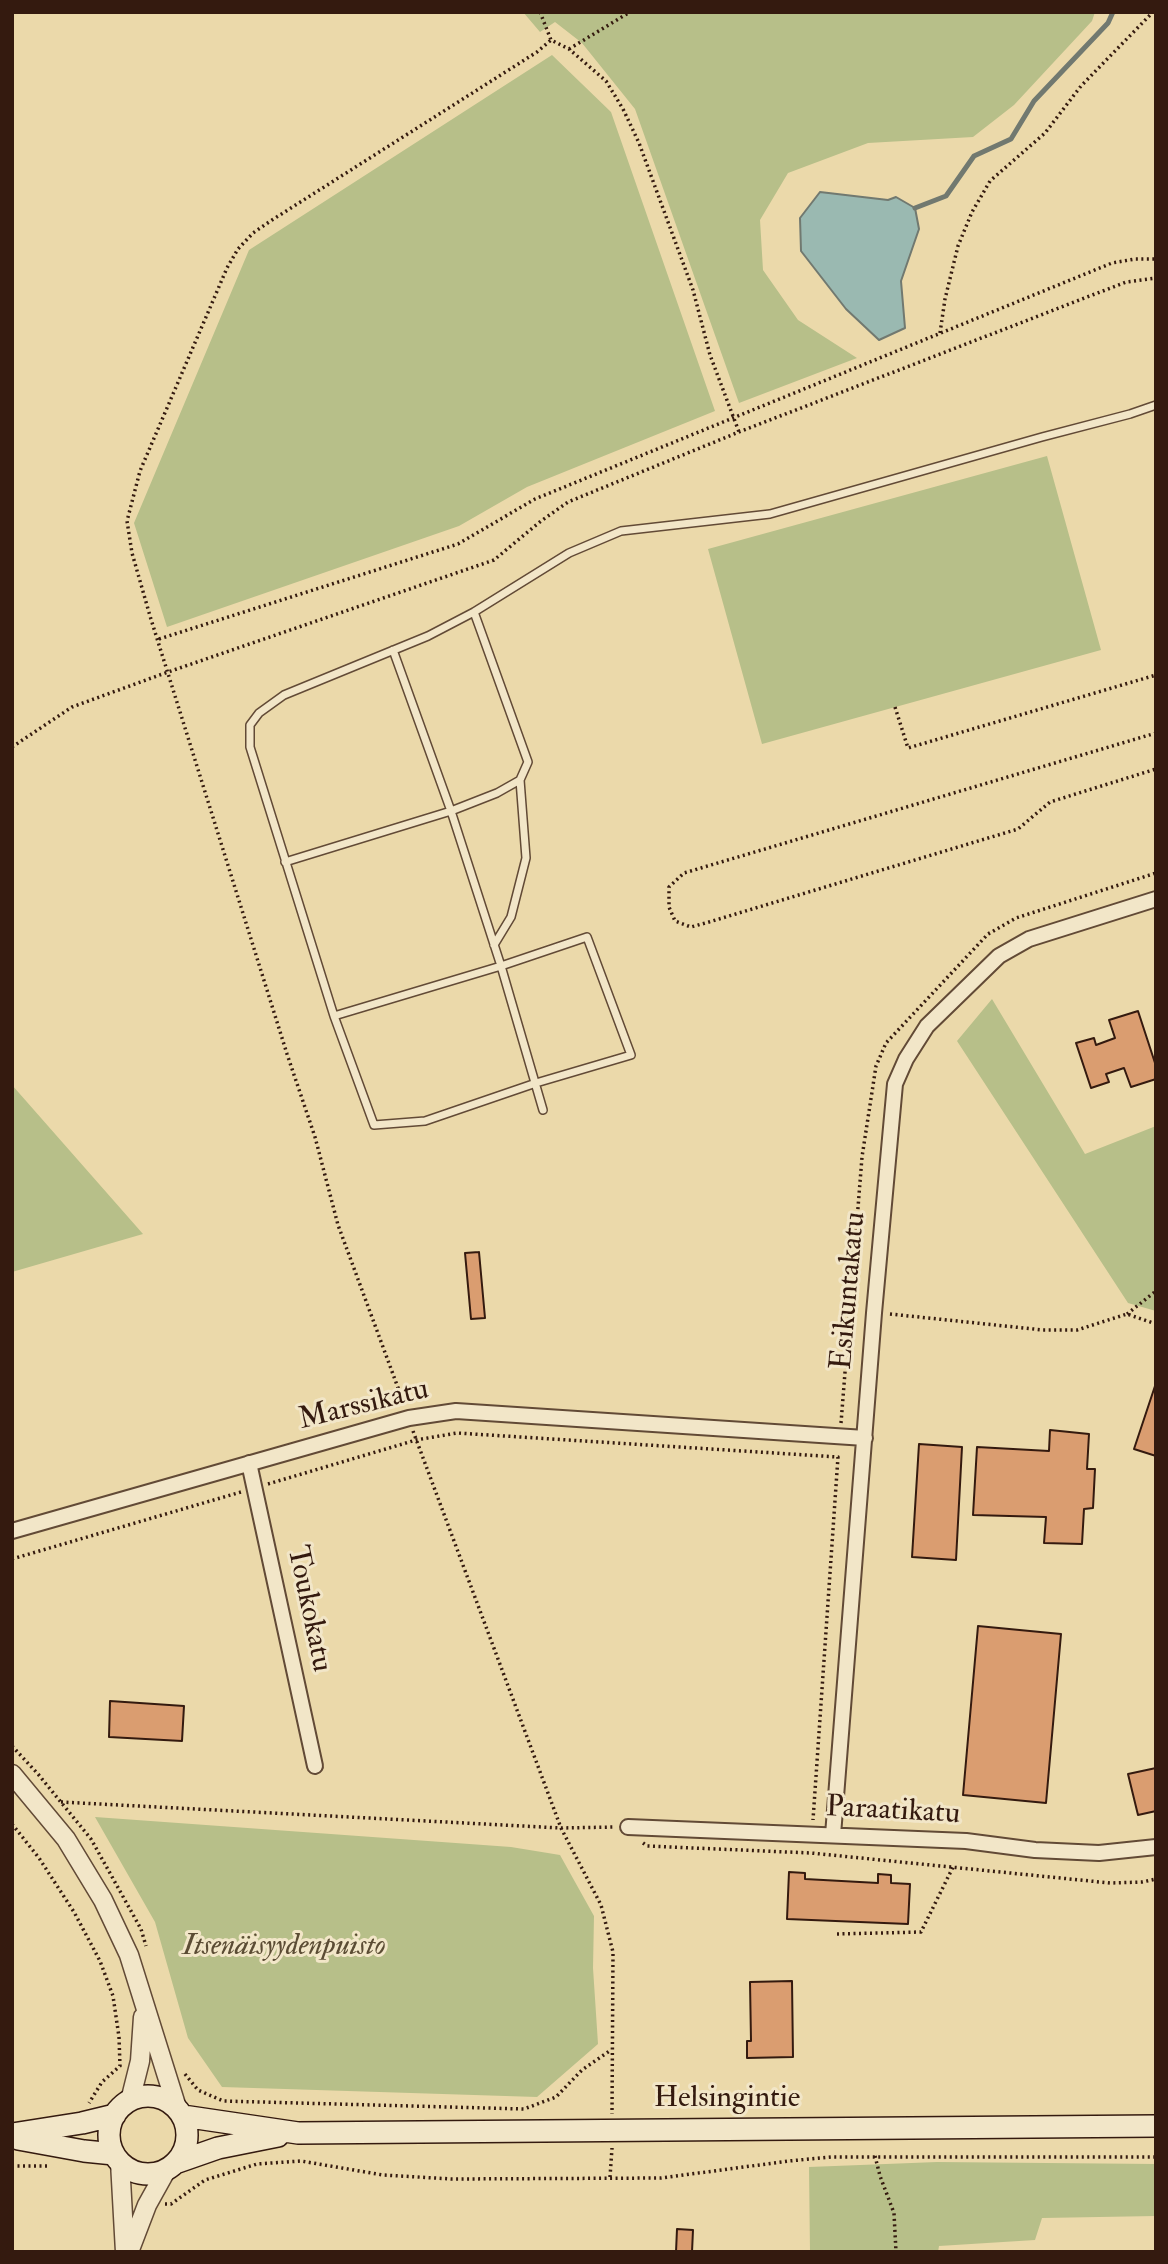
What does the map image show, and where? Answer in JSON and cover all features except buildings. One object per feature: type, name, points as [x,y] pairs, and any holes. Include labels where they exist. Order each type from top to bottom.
[{"type":"main road","points":[[149,2096],[169,2102],[180,2112],[186,2126],[186,2146],[171,2166],[147,2174],[137,2172],[117,2158],[12,2136],[82,2123],[149,2096]]},
{"type":"main road","points":[[117,2158],[110,2134],[122,2108]]},
{"type":"main road","name":"Helsingintie","points":[[180,2112],[298,2133]]},
{"type":"main road","name":"Helsingintie","points":[[171,2166],[218,2148],[298,2133],[1156,2126]]},
{"type":"street","name":"Esikuntakatu","points":[[833,1835],[874,1312],[895,1084],[906,1059],[927,1026],[999,956],[1029,939],[1156,899]]},
{"type":"street","name":"Marssikatu","points":[[12,1531],[409,1418],[456,1411],[866,1438]]},
{"type":"street","name":"Toukokatu","points":[[249,1463],[315,1766]]},
{"type":"street","points":[[14,1779],[66,1839],[103,1900],[129,1955],[161,2062],[180,2112]]},
{"type":"street","name":"Paraatikatu","points":[[628,1827],[833,1835],[918,1833],[1099,1853],[1156,1847]]},
{"type":"street","points":[[122,2108],[140,2061],[144,2003]]},
{"type":"street","points":[[117,2158],[127,2252]]},
{"type":"street","points":[[127,2252],[147,2205],[171,2166]]},
{"type":"lane","points":[[334,1016],[587,937],[631,1055],[536,1083],[425,1121],[374,1125],[334,1016],[250,747],[250,725],[259,713],[284,695],[428,636],[474,612],[569,553],[621,531],[771,514],[1156,405]]},
{"type":"lane","points":[[474,612],[528,762],[520,780],[526,858],[511,917],[494,945]]},
{"type":"lane","points":[[393,650],[451,811],[543,1110]]},
{"type":"lane","points":[[285,862],[451,811],[520,780]]},
{"type":"path","points":[[540,12],[551,40],[569,49],[606,81],[624,109],[694,290],[710,355],[739,432]]},
{"type":"path","points":[[569,49],[630,12]]},
{"type":"path","points":[[940,334],[945,299],[958,246],[972,212],[990,181],[1045,133],[1081,86],[1153,12]]},
{"type":"path","points":[[159,639],[458,544],[535,499],[1112,263],[1156,259]]},
{"type":"path","points":[[12,747],[72,707],[494,561],[568,502],[739,432],[1126,282],[1156,278]]},
{"type":"path","points":[[895,707],[908,748],[1156,676]]},
{"type":"path","points":[[1156,733],[684,873],[669,887],[669,907],[676,921],[691,927],[709,922],[1018,829],[1050,802],[1156,769]]},
{"type":"path","points":[[811,1853],[862,1157],[876,1066],[886,1043],[988,934],[1016,918],[1156,873]]},
{"type":"path","points":[[850,1310],[1043,1330],[1076,1330],[1127,1314],[1156,1292]]},
{"type":"path","points":[[1127,1314],[1156,1324]]},
{"type":"path","points":[[12,1559],[416,1440],[457,1433],[838,1457]]},
{"type":"path","points":[[61,1802],[561,1828],[628,1827],[648,1846],[811,1853],[1110,1883],[1156,1879]]},
{"type":"path","points":[[12,1824],[55,1880],[100,1961],[115,2005],[120,2066]]},
{"type":"path","points":[[837,1934],[921,1932],[953,1867]]},
{"type":"path","points":[[161,2062],[178,2063],[198,2090],[223,2101],[524,2109],[556,2097],[582,2070],[611,2050]]},
{"type":"path","points":[[82,2123],[86,2108],[102,2082],[120,2066],[140,2061]]},
{"type":"path","points":[[610,2177],[613,2140]]},
{"type":"path","points":[[875,2156],[894,2213],[896,2252]]},
{"type":"path","points":[[147,2205],[171,2204],[205,2180],[257,2164],[301,2161],[383,2175],[452,2179],[661,2178],[789,2161],[875,2156],[1156,2157]]},
{"type":"green space","points":[[523,12],[1095,12],[1092,21],[1014,105],[973,137],[868,143],[788,173],[760,220],[763,270],[798,320],[857,358],[739,403],[635,109],[582,43],[555,22],[540,32]]},
{"type":"green space","points":[[552,55],[611,112],[715,411],[527,487],[459,526],[167,627],[134,523],[249,250]]},
{"type":"green space","points":[[1047,456],[1101,650],[762,744],[708,549]]},
{"type":"green space","points":[[992,999],[1085,1154],[1156,1126],[1156,1311],[1128,1303],[957,1041]]},
{"type":"green space","points":[[12,1085],[143,1234],[12,1272]]},
{"type":"green space","name":"Itsenäisyydenpuisto","points":[[95,1817],[511,1847],[560,1855],[594,1916],[593,1968],[598,2044],[537,2097],[222,2087],[188,2038],[155,1922]]},
{"type":"green space","points":[[937,2162],[1156,2164],[1156,2216],[1042,2218],[1035,2240],[939,2246],[938,2252],[810,2252],[809,2167]]},
{"type":"water","points":[[820,192],[888,200],[896,197],[915,208],[919,229],[901,281],[905,328],[879,340],[846,309],[801,251],[800,218]]},
{"type":"waterway","points":[[915,208],[946,196],[974,156],[1011,139],[1034,101],[1108,23],[1113,12]]}]
